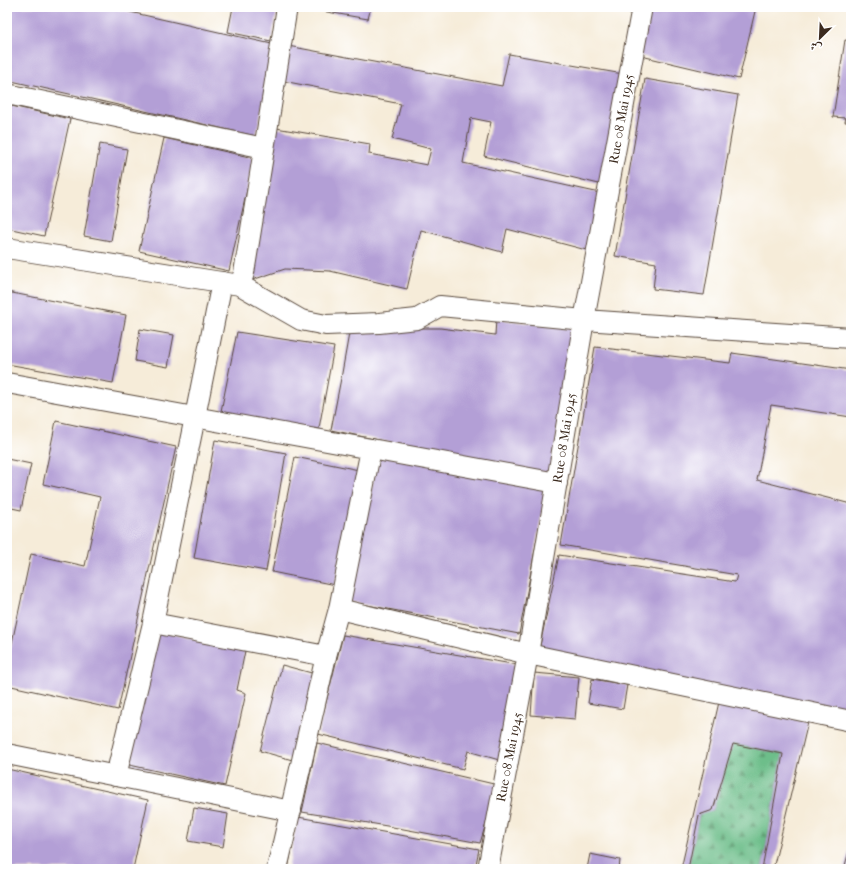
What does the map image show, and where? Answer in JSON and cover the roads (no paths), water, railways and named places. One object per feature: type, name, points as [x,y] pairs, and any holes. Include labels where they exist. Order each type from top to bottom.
[{"type":"street","points":[[116,776],[153,623],[195,417],[230,283],[244,273],[287,7]]},
{"type":"street","name":"Rue 08 Mai 1945","points":[[488,869],[528,654],[584,320],[642,7]]},
{"type":"street","points":[[7,94],[264,148]]},
{"type":"street","points":[[7,248],[230,283],[301,320],[326,325],[379,323],[417,319],[440,306],[584,320],[851,338]]},
{"type":"street","points":[[7,383],[557,483]]},
{"type":"street","points":[[277,869],[326,656],[339,609],[371,449]]},
{"type":"street","points":[[339,609],[528,654],[851,721]]},
{"type":"street","points":[[153,623],[326,656]]},
{"type":"street","points":[[7,754],[291,811]]}]
